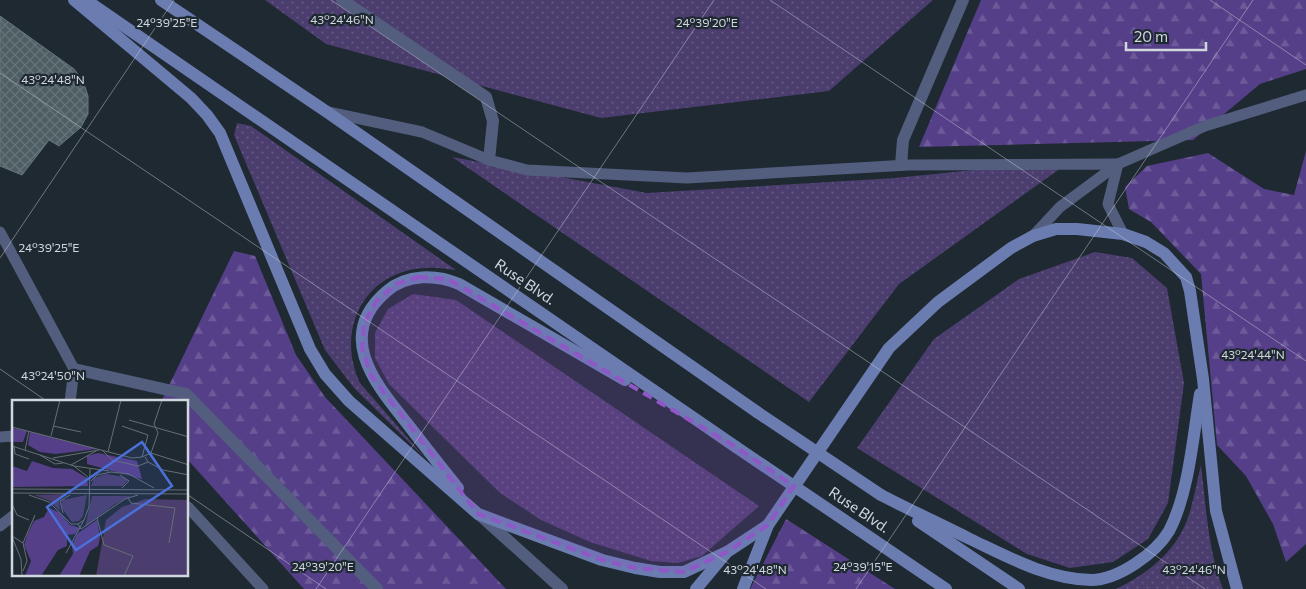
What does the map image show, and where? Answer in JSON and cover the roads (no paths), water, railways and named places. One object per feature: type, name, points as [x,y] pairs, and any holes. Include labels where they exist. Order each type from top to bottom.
[{"type":"main road","points":[[74,0],[191,98],[207,114],[220,133],[310,349],[325,374],[349,401],[478,514],[602,560],[660,572],[684,572],[727,552],[768,525]]},
{"type":"main road","name":"Ruse Blvd.","points":[[86,0],[946,589]]},
{"type":"main road","name":"Ruse Blvd.","points":[[161,0],[327,112],[757,412],[1019,589]]},
{"type":"main road","points":[[743,589],[768,525],[888,348],[938,302],[1012,248],[1033,236],[1056,229],[1078,229],[1123,234],[1146,242],[1164,253],[1186,277],[1190,291],[1203,379],[1216,511],[1237,589]]},
{"type":"main road","points":[[478,514],[380,390],[365,363],[361,336],[370,312],[386,291],[406,279],[431,277],[448,279],[459,284],[736,446]]},
{"type":"main road","points":[[881,495],[1022,564],[1054,574],[1093,580],[1115,574],[1136,564],[1153,550],[1168,531],[1179,505],[1203,379]]},
{"type":"main road","points":[[696,589],[727,552]]},
{"type":"street","points":[[342,0],[486,97],[493,121],[489,160]]},
{"type":"street","points":[[901,165],[902,140],[963,0]]},
{"type":"street","points":[[74,369],[186,394],[377,589]]},
{"type":"street","points":[[478,514],[562,589]]},
{"type":"lane","points":[[1033,236],[1060,207],[1118,164],[1205,126],[1306,95]]},
{"type":"lane","points":[[327,112],[422,132],[489,160],[527,170],[687,178],[901,165],[1118,164]]},
{"type":"lane","points":[[1118,164],[1108,204],[1123,234]]},
{"type":"lane","points":[[0,232],[74,369],[70,400]]},
{"type":"lane","points":[[189,508],[263,589]]},
{"type":"lane","points":[[0,526],[12,517]]}]
